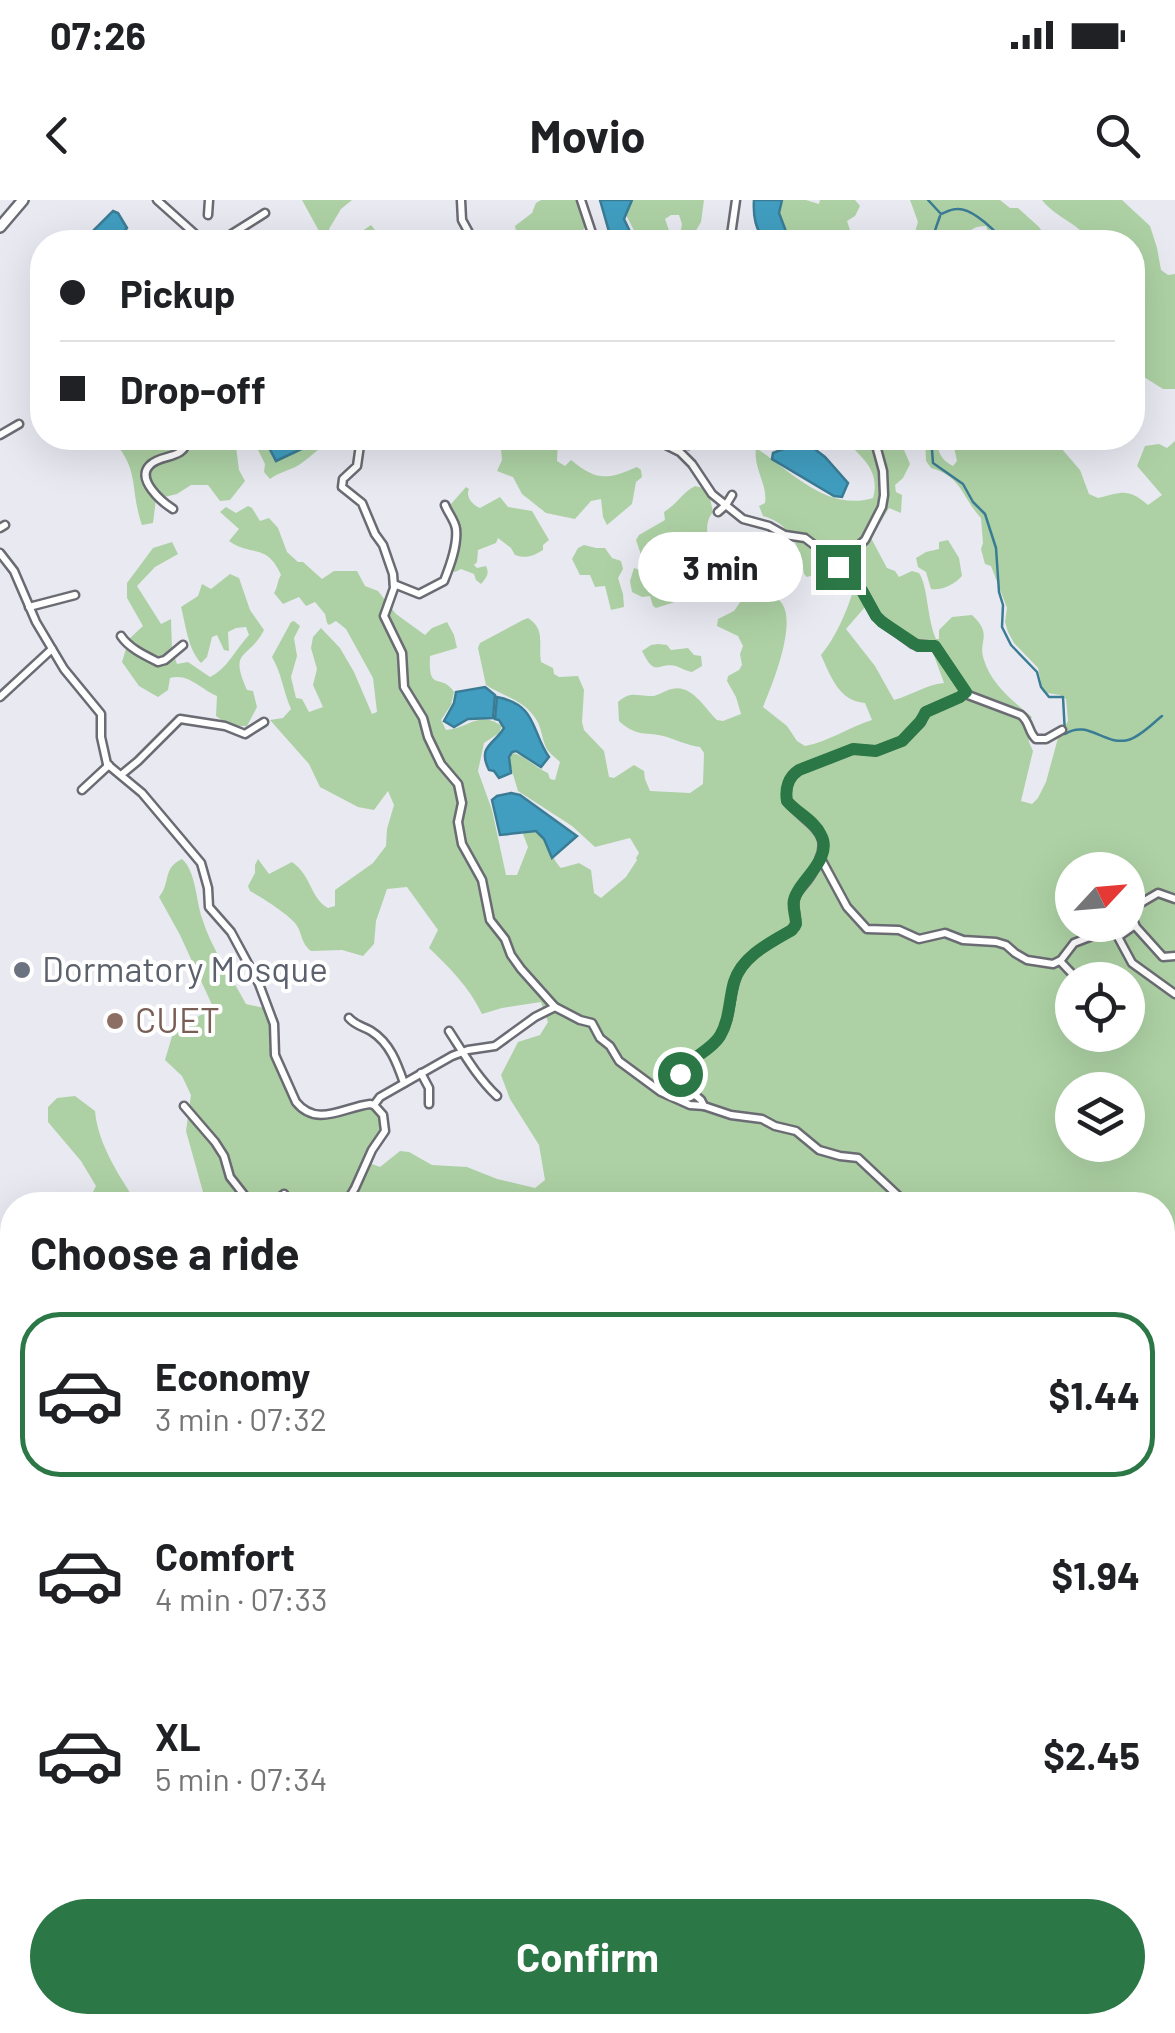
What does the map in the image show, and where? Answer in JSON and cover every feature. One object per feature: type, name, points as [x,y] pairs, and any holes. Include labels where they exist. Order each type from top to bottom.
[{"type":"main road","points":[[0,226],[23,200]]},
{"type":"street","points":[[157,200],[191,230]]},
{"type":"street","points":[[208,215],[209,200]]},
{"type":"street","points":[[461,200],[462,220],[467,230]]},
{"type":"street","points":[[581,200],[592,230]]},
{"type":"street","points":[[732,230],[736,200]]},
{"type":"street","points":[[238,230],[265,213]]},
{"type":"street","points":[[0,434],[20,424]]},
{"type":"street","points":[[173,510],[152,489],[146,475],[154,462],[183,450]]},
{"type":"street","points":[[359,450],[357,466],[346,474],[342,487],[362,503],[384,548],[394,584],[384,616],[402,653],[404,687],[423,718],[444,770],[458,784],[462,844],[482,880],[490,920],[521,969],[555,1007],[592,1023],[619,1061],[661,1092],[690,1105],[796,1130],[820,1150],[858,1158],[894,1192]]},
{"type":"street","points":[[676,450],[692,464],[712,494],[750,522],[805,538],[839,564],[840,571],[862,591],[882,622],[918,646],[935,646],[974,698],[1021,715],[1036,739],[1046,739],[1062,730]]},
{"type":"street","points":[[839,564],[865,540],[882,507],[883,472],[877,450]]},
{"type":"street","points":[[718,512],[732,494]]},
{"type":"street","points":[[394,584],[420,594],[444,580],[456,531],[445,505]]},
{"type":"street","points":[[0,553],[14,571],[64,670],[101,714],[101,737],[109,766],[142,793],[201,863],[210,907],[231,932],[255,975],[274,1024],[275,1055],[301,1108],[329,1116],[374,1104],[404,1082],[463,1052],[495,1046],[555,1007]]},
{"type":"street","points":[[30,608],[75,595]]},
{"type":"street","points":[[121,636],[128,646],[158,662],[184,645]]},
{"type":"street","points":[[0,696],[52,649]]},
{"type":"street","points":[[704,1106],[681,1083],[682,1070],[718,1038],[741,967],[795,927],[795,896],[820,857],[821,835],[787,801],[792,775],[853,749],[876,751],[902,741],[926,712],[966,692]]},
{"type":"street","points":[[121,775],[180,719],[225,726],[245,734],[264,722]]},
{"type":"street","points":[[82,790],[109,766]]},
{"type":"street","points":[[820,857],[847,907],[867,929],[899,930],[918,939],[950,933],[963,940],[1002,943],[1027,960],[1055,963]]},
{"type":"street","points":[[1145,900],[1158,893],[1175,899]]},
{"type":"street","points":[[1145,936],[1163,956],[1175,956]]},
{"type":"street","points":[[1060,962],[1077,942]]},
{"type":"street","points":[[1120,942],[1128,958],[1175,994]]},
{"type":"street","points":[[349,1018],[386,1044],[404,1082]]},
{"type":"street","points":[[449,1031],[477,1076],[497,1096]]},
{"type":"street","points":[[422,1073],[429,1088],[428,1104]]},
{"type":"street","points":[[352,1192],[384,1131],[383,1115],[374,1104]]},
{"type":"street","points":[[184,1106],[215,1142],[230,1178],[241,1192]]},
{"type":"green space","points":[[302,200],[352,200],[341,209],[330,230],[318,230]]},
{"type":"green space","points":[[582,200],[589,222],[583,230],[516,230],[536,203]]},
{"type":"green space","points":[[632,200],[704,200],[696,230],[681,230],[679,215],[671,215],[665,219],[669,230],[634,230],[625,213]]},
{"type":"green space","points":[[782,200],[819,204],[820,200],[855,200],[860,206],[847,221],[850,230],[785,230],[779,213]]},
{"type":"green space","points":[[910,200],[1000,200],[1010,208],[1018,208],[1041,230],[988,230],[986,226],[971,230],[916,230],[918,222]]},
{"type":"green space","points":[[1042,200],[1122,200],[1150,226],[1161,270],[1175,274],[1175,389],[1163,389],[1145,378],[1145,230],[1081,230]]},
{"type":"green space","points":[[1175,441],[1175,1192],[203,1192],[186,1131],[191,1095],[182,1076],[165,1060],[173,1033],[213,1007],[159,897],[169,871],[182,859],[190,871],[206,929],[222,962],[246,1004],[264,1008],[271,1023],[273,1058],[300,1109],[330,1117],[376,1109],[380,1128],[365,1157],[380,1167],[400,1151],[432,1165],[467,1167],[535,1188],[545,1180],[539,1145],[510,1099],[501,1075],[518,1042],[540,1035],[548,1022],[541,1002],[482,1014],[465,987],[429,948],[438,930],[407,887],[387,889],[376,921],[374,944],[363,956],[342,950],[311,951],[294,922],[250,891],[248,886],[258,859],[269,874],[292,862],[322,904],[328,908],[335,906],[335,890],[373,863],[386,846],[394,805],[388,791],[374,810],[358,807],[320,787],[309,764],[270,720],[283,718],[291,709],[272,657],[291,622],[300,626],[294,638],[297,656],[291,677],[296,698],[302,699],[309,712],[323,707],[313,685],[317,669],[311,648],[313,637],[321,628],[340,648],[372,714],[377,712],[373,678],[346,629],[336,621],[329,625],[315,602],[306,606],[299,597],[283,604],[274,593],[281,575],[276,565],[264,554],[229,541],[239,529],[220,512],[226,507],[236,513],[248,506],[260,521],[269,518],[278,528],[287,552],[298,562],[322,579],[334,571],[357,571],[365,586],[378,591],[396,614],[425,635],[447,622],[457,648],[430,656],[433,679],[454,692],[441,720],[446,730],[480,720],[502,726],[499,733],[484,743],[478,771],[492,810],[506,875],[517,875],[528,847],[523,834],[528,830],[544,840],[561,868],[579,863],[591,870],[594,893],[601,898],[626,877],[639,853],[630,838],[595,847],[572,826],[518,791],[509,761],[512,753],[555,780],[560,762],[546,748],[538,722],[528,710],[486,685],[480,643],[528,618],[534,622],[539,632],[541,662],[553,668],[559,677],[578,676],[584,690],[584,730],[604,751],[609,777],[614,778],[634,765],[644,771],[650,791],[690,793],[703,784],[704,753],[700,747],[631,730],[619,721],[618,702],[629,695],[652,696],[679,688],[698,698],[717,720],[741,714],[727,681],[742,665],[743,646],[738,636],[717,626],[718,619],[734,611],[756,591],[779,600],[787,621],[782,652],[763,707],[805,746],[872,720],[865,703],[849,698],[837,687],[821,655],[842,620],[856,580],[836,570],[807,577],[804,574],[792,538],[780,524],[763,516],[759,506],[765,503],[765,496],[756,450],[810,487],[840,499],[873,498],[873,474],[854,450],[904,450],[910,464],[895,485],[896,492],[902,495],[901,513],[889,508],[871,538],[887,568],[899,577],[912,571],[919,573],[936,639],[952,617],[972,615],[979,622],[984,633],[982,653],[987,669],[1004,692],[1032,717],[1027,725],[1033,751],[1021,801],[1032,804],[1046,782],[1058,738],[1068,721],[1066,699],[1047,693],[1038,668],[1014,643],[1005,622],[1007,608],[981,549],[981,518],[950,477],[931,468],[926,450],[939,450],[953,466],[957,461],[955,450],[1063,450],[1080,470],[1089,494],[1098,498],[1130,494],[1148,505],[1162,495],[1137,466],[1145,446],[1159,444],[1167,448]],"holes":[[[865,607],[913,650],[932,650],[944,683],[894,700],[875,666],[846,629]]]},
{"type":"green space","points":[[121,450],[236,450],[245,481],[230,500],[220,501],[208,485],[191,485],[177,494],[156,499],[153,523],[142,525]]},
{"type":"green space","points":[[258,450],[269,450],[274,460],[298,450],[319,450],[270,479],[264,472],[265,464]]},
{"type":"green space","points":[[501,450],[558,450],[557,461],[565,466],[571,460],[588,472],[603,476],[637,467],[642,477],[636,482],[632,504],[607,525],[601,499],[591,501],[575,519],[546,513],[522,494],[513,477],[497,471]]},
{"type":"green space","points":[[695,486],[703,488],[710,498],[713,512],[707,530],[717,561],[701,581],[676,592],[678,601],[656,608],[650,596],[632,592],[634,568],[645,567],[636,540],[665,520],[664,512]]},
{"type":"green space","points":[[466,487],[470,500],[480,508],[500,497],[508,507],[532,511],[549,540],[543,550],[530,556],[515,555],[498,538],[496,543],[478,550],[474,565],[486,566],[488,571],[481,584],[474,574],[450,570],[456,530],[447,514]]},
{"type":"green space","points":[[948,540],[959,558],[962,576],[948,586],[931,589],[916,558],[939,549],[939,542]]},
{"type":"green space","points":[[172,542],[178,554],[155,567],[137,586],[161,624],[171,619],[172,650],[177,664],[188,662],[210,677],[249,635],[246,627],[228,632],[229,651],[224,650],[217,635],[212,637],[207,657],[201,663],[190,644],[181,607],[198,596],[202,584],[211,589],[230,574],[239,578],[250,610],[264,630],[240,660],[242,677],[247,690],[253,691],[257,707],[247,726],[230,726],[216,716],[217,696],[194,682],[170,678],[168,690],[158,697],[139,686],[122,662],[129,639],[143,626],[127,598],[127,583],[153,548]]},
{"type":"green space","points":[[584,545],[605,548],[612,558],[621,561],[623,569],[618,578],[624,607],[611,610],[605,586],[595,587],[590,575],[580,575],[572,559]]},
{"type":"green space","points":[[658,644],[671,650],[688,648],[701,656],[702,666],[692,672],[670,665],[654,667],[642,651]]},
{"type":"green space","points":[[75,1096],[95,1111],[105,1148],[130,1192],[93,1192],[96,1186],[81,1161],[48,1122],[48,1107],[57,1098]]},
{"type":"water","points":[[600,200],[632,200],[624,219],[629,230],[609,230]]},
{"type":"water","points":[[754,200],[782,200],[779,213],[785,230],[758,230]]},
{"type":"water","points":[[113,211],[127,228],[125,230],[94,230]]},
{"type":"water","points":[[270,450],[299,450],[276,461]]},
{"type":"water","points":[[816,450],[848,483],[842,497],[772,459],[773,453]]},
{"type":"water","points":[[485,687],[495,695],[493,718],[468,719],[454,727],[444,721],[456,692]]},
{"type":"water","points":[[497,697],[527,713],[549,757],[541,767],[516,751],[509,757],[511,773],[499,778],[489,770],[486,751],[504,728],[495,719]]},
{"type":"water","points":[[511,793],[520,795],[577,836],[552,858],[536,831],[500,835],[492,800]]},
{"type":"waterway","points":[[928,200],[941,214],[955,209],[970,212],[992,230]]},
{"type":"waterway","points":[[935,230],[940,216]]},
{"type":"waterway","points":[[932,450],[933,463],[963,484],[985,514],[996,548],[1002,627],[1011,645],[1037,672],[1049,697],[1063,697],[1065,734],[1081,729],[1119,741],[1128,740],[1162,716]]},
{"type":"place","name":"Dormatory Mosque","points":[[22,970]]},
{"type":"place","name":"CUET","points":[[115,1021]]},
{"type":"route","points":[[680,1074],[722,1032],[741,967],[796,924],[795,896],[816,866],[823,844],[821,835],[787,801],[792,775],[853,749],[876,751],[902,741],[926,712],[966,692],[935,646],[913,644],[882,622],[862,591],[838,567]]}]
